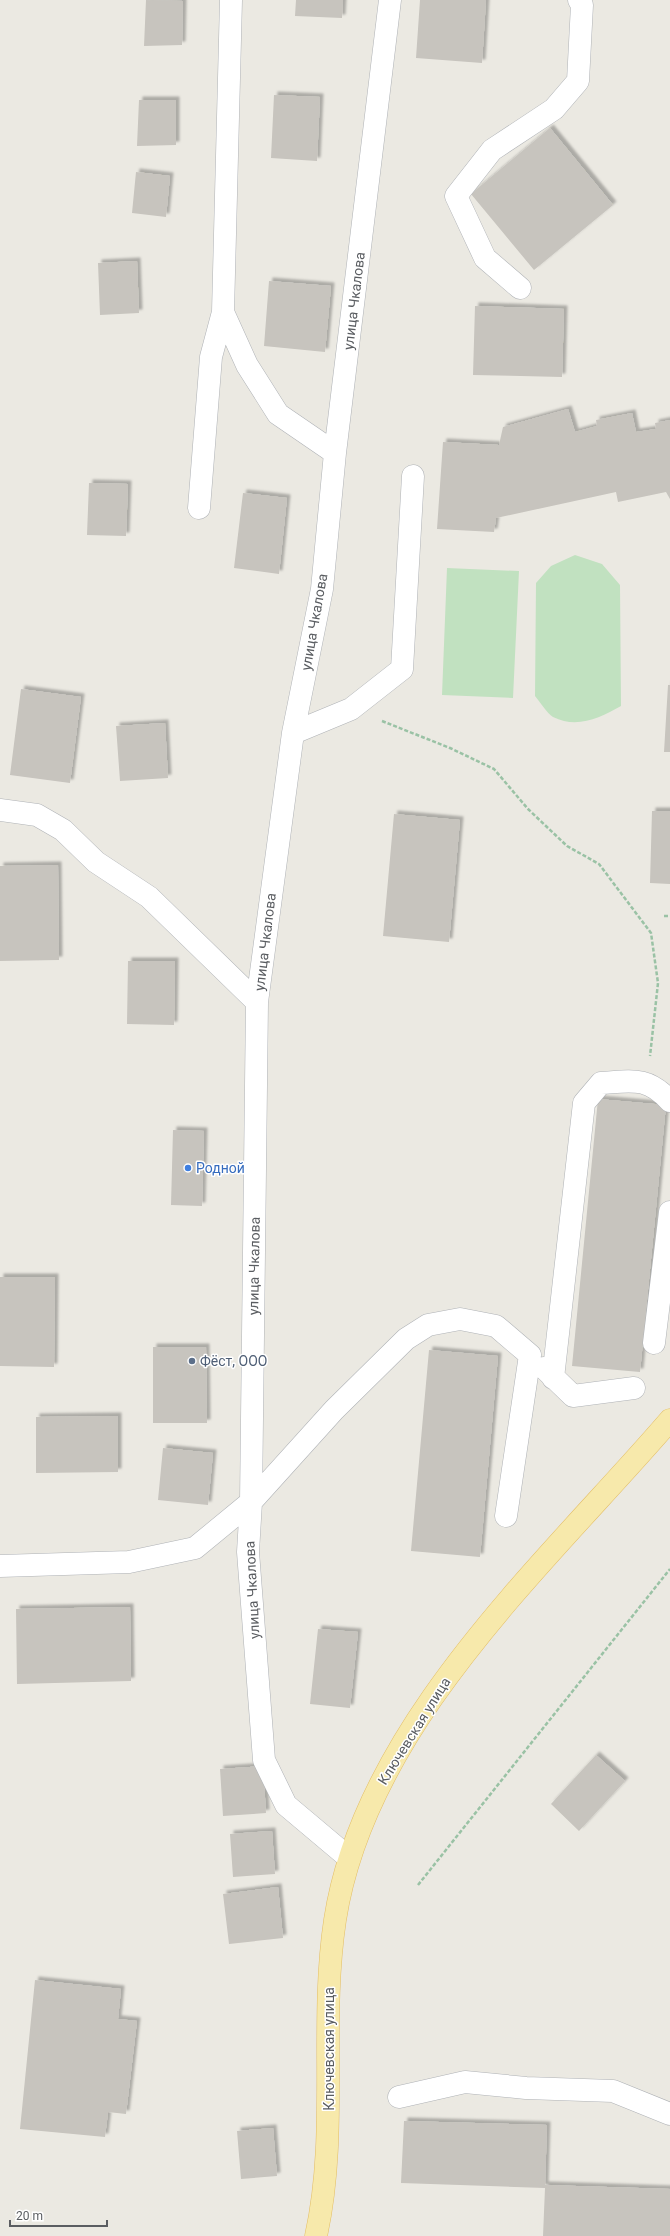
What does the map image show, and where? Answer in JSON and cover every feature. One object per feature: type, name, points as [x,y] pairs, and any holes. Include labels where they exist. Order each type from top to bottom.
[{"type":"main road","name":"Ключевская улица","points":[[316,2236],[326,2161],[331,1953],[339,1895],[349,1858],[370,1805],[396,1755],[455,1666],[493,1619],[670,1420]]},
{"type":"street","points":[[199,508],[211,357],[223,312],[231,0]]},
{"type":"street","name":"улица Чкалова","points":[[349,1858],[286,1804],[264,1760],[248,1552],[251,1502],[257,1002],[293,733],[322,589],[335,453],[390,0]]},
{"type":"street","points":[[520,288],[485,258],[456,196],[492,150],[554,109],[578,81],[582,5],[579,0]]},
{"type":"street","points":[[223,312],[247,365],[278,414],[335,453]]},
{"type":"street","points":[[293,733],[351,709],[402,669],[413,476]]},
{"type":"street","points":[[0,810],[36,815],[63,830],[96,862],[149,896],[257,1002]]},
{"type":"street","points":[[553,1378],[584,1103],[601,1083],[640,1080],[660,1090],[670,1101]]},
{"type":"street","points":[[654,1343],[670,1212]]},
{"type":"street","points":[[0,1566],[129,1562],[196,1548],[251,1502],[334,1410],[406,1339],[428,1325],[460,1318],[496,1326],[530,1355],[573,1396],[634,1388]]},
{"type":"street","points":[[506,1516],[530,1355]]},
{"type":"street","points":[[399,2097],[465,2082],[526,2088],[613,2091],[670,2114]]},
{"type":"path","points":[[351,709],[450,748],[494,769],[528,809],[567,846],[599,864],[651,933],[658,984],[647,1084]]},
{"type":"path","points":[[664,916],[670,916]]},
{"type":"path","points":[[418,1885],[670,1569]]},
{"type":"green space","points":[[575,555],[602,564],[620,585],[621,706],[597,718],[580,722],[571,722],[553,717],[535,696],[536,583],[551,566]]},
{"type":"green space","points":[[447,568],[519,571],[513,698],[442,695]]},
{"type":"building","points":[[146,0],[183,1],[182,45],[144,46]]},
{"type":"building","points":[[296,0],[343,0],[342,18],[295,16]]},
{"type":"building","points":[[420,0],[486,0],[482,63],[416,58]]},
{"type":"building","points":[[274,95],[320,97],[317,161],[271,158]]},
{"type":"building","points":[[139,100],[176,100],[176,145],[137,146]]},
{"type":"building","points":[[550,128],[613,205],[534,270],[471,194]]},
{"type":"building","points":[[136,172],[170,176],[166,217],[132,213]]},
{"type":"building","points":[[137,261],[139,313],[100,315],[98,263]]},
{"type":"building","points":[[269,281],[331,286],[325,352],[264,346]]},
{"type":"building","points":[[475,306],[564,309],[562,377],[473,375]]},
{"type":"building","points":[[568,409],[575,432],[597,426],[596,420],[632,413],[636,432],[656,429],[655,423],[670,420],[670,499],[666,492],[618,502],[616,492],[496,518],[494,532],[437,529],[443,442],[499,445],[503,427]]},
{"type":"building","points":[[89,483],[128,484],[126,536],[87,535]]},
{"type":"building","points":[[243,493],[287,498],[279,574],[234,568]]},
{"type":"building","points":[[668,685],[670,685],[670,752],[664,752]]},
{"type":"building","points":[[21,689],[81,697],[70,783],[10,775]]},
{"type":"building","points":[[165,723],[168,778],[120,781],[116,726]]},
{"type":"building","points":[[652,811],[670,811],[670,884],[650,883]]},
{"type":"building","points":[[394,814],[460,820],[449,942],[383,936]]},
{"type":"building","points":[[58,865],[59,960],[0,961],[0,866]]},
{"type":"building","points":[[128,961],[175,961],[174,1025],[127,1024]]},
{"type":"building","points":[[598,1099],[666,1105],[640,1372],[572,1366]]},
{"type":"building","name":"Родной","points":[[173,1130],[204,1131],[202,1206],[171,1205]]},
{"type":"building","points":[[0,1277],[55,1277],[54,1367],[0,1366]]},
{"type":"building","points":[[153,1347],[206,1347],[207,1423],[153,1423]]},
{"type":"building","points":[[429,1350],[498,1356],[480,1557],[411,1551]]},
{"type":"building","points":[[118,1416],[118,1472],[36,1473],[36,1417]]},
{"type":"building","points":[[163,1448],[213,1453],[208,1505],[158,1500]]},
{"type":"building","points":[[130,1607],[131,1681],[17,1684],[16,1609]]},
{"type":"building","points":[[318,1629],[358,1632],[350,1708],[310,1704]]},
{"type":"building","points":[[596,1755],[625,1781],[579,1831],[551,1804]]},
{"type":"building","points":[[263,1766],[266,1813],[223,1816],[220,1769]]},
{"type":"building","points":[[272,1831],[275,1874],[233,1877],[230,1834]]},
{"type":"building","points":[[278,1887],[283,1938],[229,1944],[223,1894]]},
{"type":"building","points":[[35,1980],[121,1989],[118,2019],[137,2021],[126,2114],[108,2112],[105,2137],[20,2129]]},
{"type":"building","points":[[404,2121],[547,2125],[545,2185],[670,2189],[670,2236],[543,2236],[545,2188],[401,2183]]},
{"type":"building","points":[[273,2128],[277,2176],[241,2179],[237,2131]]},
{"type":"place","name":"Родной","points":[[188,1168]]},
{"type":"place","name":"Фёст, ООО","points":[[192,1361]]}]
